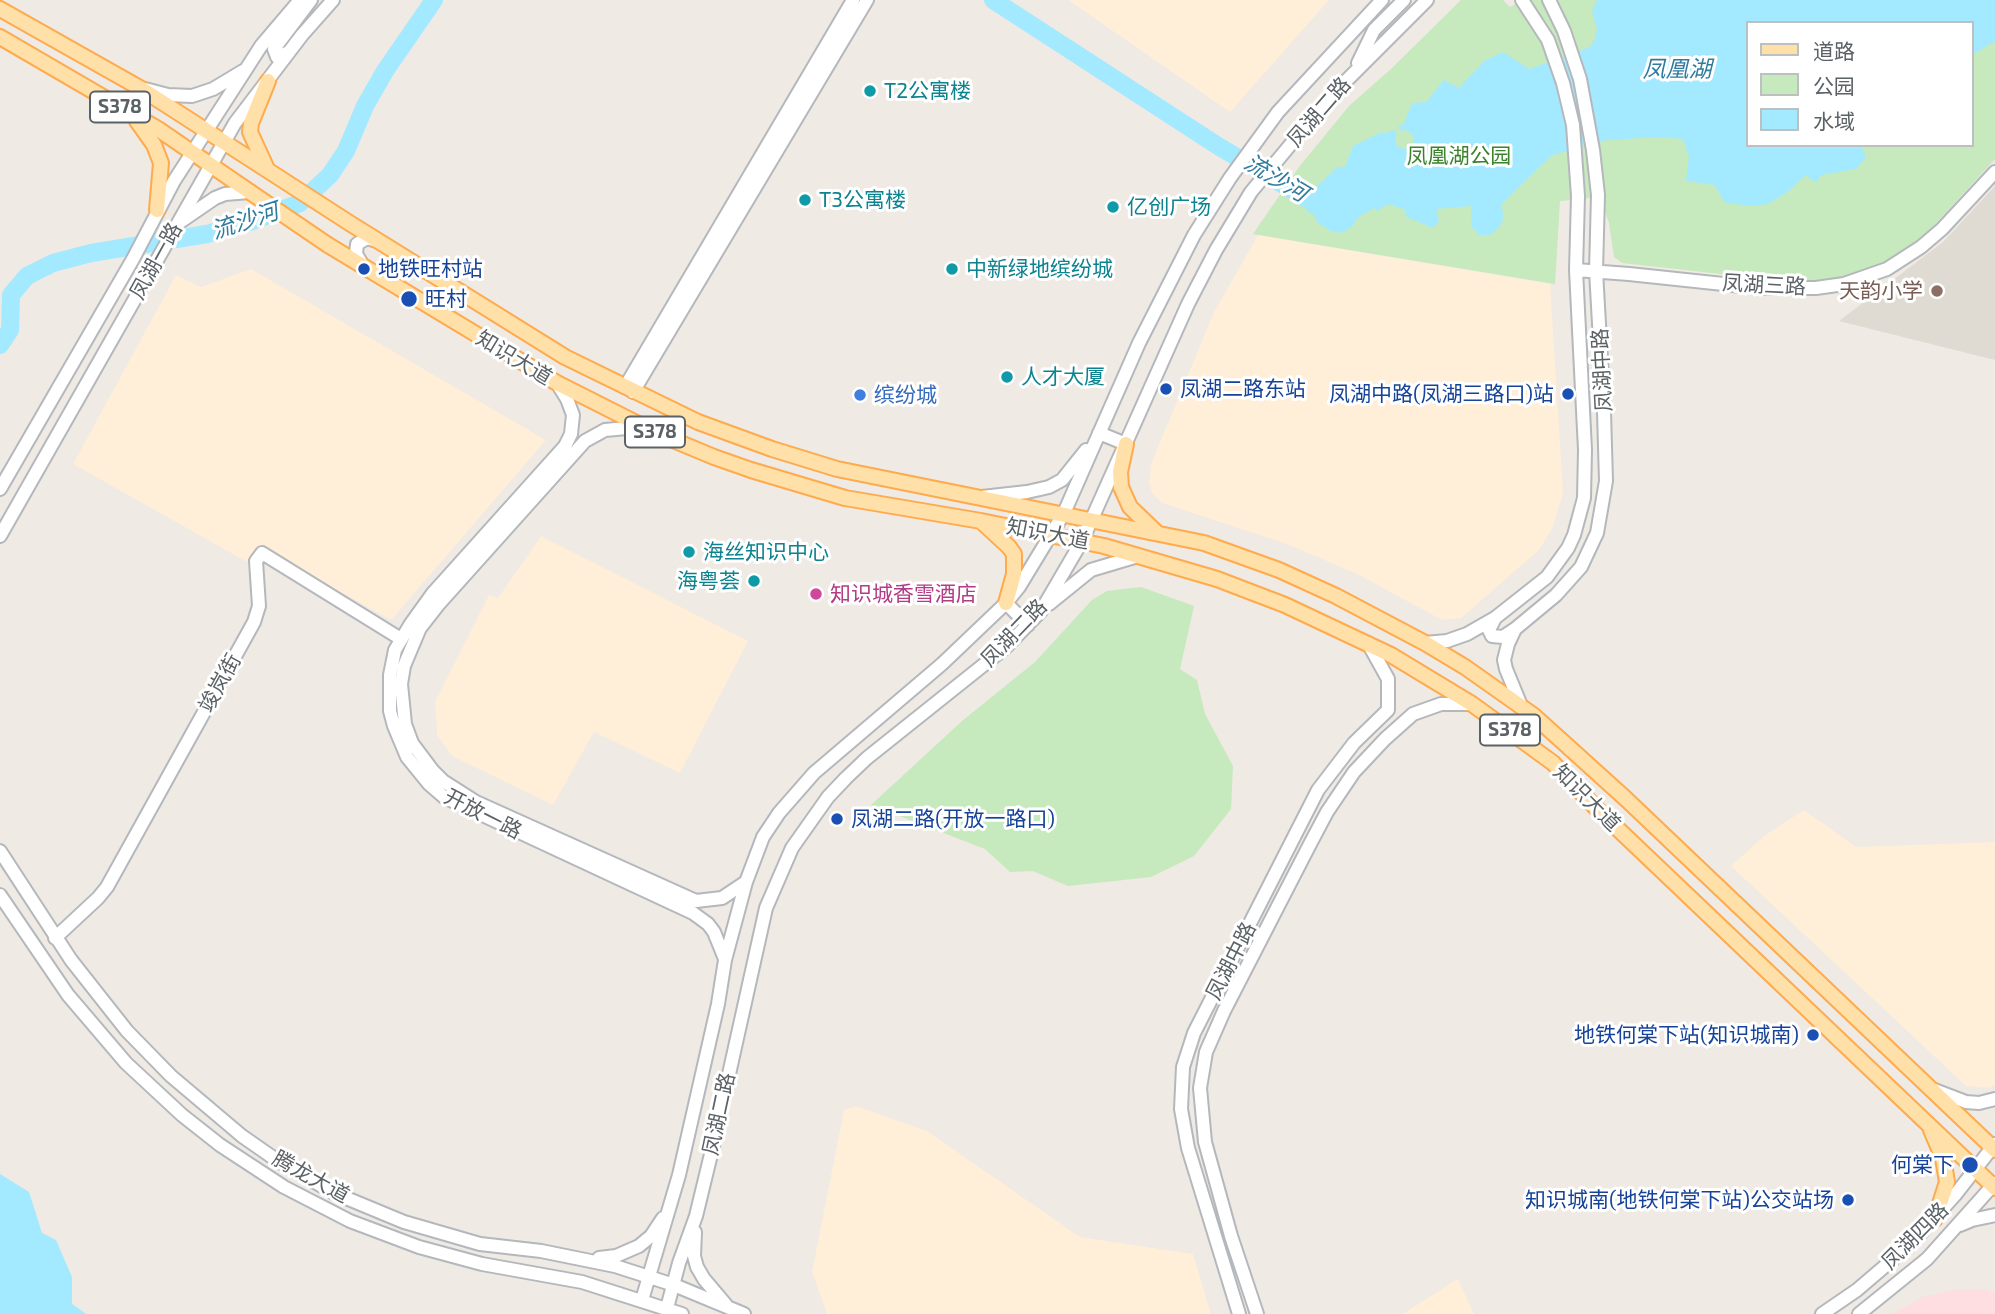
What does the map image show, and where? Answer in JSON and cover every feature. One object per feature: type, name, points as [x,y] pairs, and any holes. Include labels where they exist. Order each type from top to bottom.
[{"type":"main road","name":"知识大道","points":[[0,9],[140,88],[554,351],[698,422],[772,450],[837,469],[1204,543],[1279,570],[1336,596],[1425,643],[1522,708],[1626,799],[1994,1147]]},
{"type":"main road","name":"知识大道","points":[[0,37],[132,114],[328,245],[557,383],[654,432],[751,470],[845,498],[981,521],[1082,541],[1138,556],[1228,583],[1368,642],[1472,704],[1553,764],[1994,1186]]},
{"type":"main road","points":[[268,81],[250,132],[272,172]]},
{"type":"main road","points":[[132,114],[153,145],[161,163],[157,210]]},
{"type":"main road","points":[[1126,444],[1120,472],[1125,498],[1138,516],[1157,533]]},
{"type":"main road","points":[[981,521],[1014,554],[1014,574],[1006,603]]},
{"type":"main road","points":[[1902,1099],[1926,1084]]},
{"type":"main road","points":[[1928,1122],[1946,1169],[1947,1182],[1935,1219]]},
{"type":"street","name":"凤湖一路","points":[[0,489],[133,259],[157,210],[205,131],[272,32],[300,0]]},
{"type":"street","points":[[289,52],[277,57],[274,50],[311,0]]},
{"type":"street","name":"凤湖一路","points":[[0,536],[223,142],[289,52],[333,0]]},
{"type":"street","points":[[629,390],[853,0]]},
{"type":"street","points":[[629,390],[867,0]]},
{"type":"street","name":"凤湖二路","points":[[642,1300],[669,1209],[718,1004],[725,960],[746,882],[763,837],[779,813],[814,773],[942,664],[1006,603],[1019,587],[1064,513],[1164,292],[1194,236],[1258,138],[1308,78],[1382,0]]},
{"type":"street","points":[[1354,73],[1374,30],[1404,0]]},
{"type":"street","name":"凤湖中路","points":[[1515,629],[1556,595],[1581,567],[1591,550],[1601,518],[1606,481],[1596,271],[1598,195],[1593,150],[1580,79],[1564,31],[1549,0]]},
{"type":"street","name":"凤湖二路","points":[[667,1308],[696,1216],[760,930],[770,897],[792,848],[828,797],[853,771],[1006,647],[1041,611],[1082,541],[1188,304],[1251,192],[1354,73],[1426,2]]},
{"type":"street","name":"凤湖中路","points":[[1425,643],[1458,638],[1495,618],[1546,577],[1561,560],[1574,535],[1584,498],[1585,450],[1577,270],[1578,196],[1573,125],[1563,83],[1548,40],[1522,3]]},
{"type":"street","points":[[140,88],[168,95],[192,96],[213,89],[246,69]]},
{"type":"street","name":"凤湖三路","points":[[1577,270],[1761,288],[1815,288],[1844,284],[1887,269],[1921,247],[1942,229],[1995,172]]},
{"type":"street","points":[[177,224],[215,198],[225,194],[250,192]]},
{"type":"street","points":[[362,264],[356,254],[357,244],[367,239],[378,241]]},
{"type":"street","name":"开放一路","points":[[557,383],[573,415],[571,434],[565,446],[433,593],[395,650],[390,675],[390,710],[399,743],[429,784],[444,797],[693,913],[714,932],[725,960]]},
{"type":"street","name":"开放一路","points":[[654,432],[627,428],[605,430],[585,441],[438,605],[420,628],[404,666],[401,695],[405,724],[417,751],[433,771],[443,781],[477,802],[696,901],[722,898],[746,882]]},
{"type":"street","points":[[977,497],[1041,490],[1055,484],[1100,433],[1126,444]]},
{"type":"street","name":"竣岚街","points":[[55,938],[107,887],[254,622],[259,606],[256,561],[262,553],[401,639]]},
{"type":"street","points":[[1041,611],[1091,570],[1138,556]]},
{"type":"street","points":[[1006,603],[1028,625]]},
{"type":"street","points":[[1495,618],[1489,629],[1492,636],[1503,637],[1515,629]]},
{"type":"street","points":[[1515,629],[1504,660],[1509,680],[1522,708]]},
{"type":"street","points":[[1368,642],[1388,679],[1388,710],[1395,707],[1404,710],[1403,722]]},
{"type":"street","name":"凤湖中路","points":[[1257,1314],[1231,1236],[1205,1142],[1200,1088],[1206,1052],[1224,1011],[1327,812],[1354,772],[1413,714],[1432,706],[1472,704]]},
{"type":"street","name":"凤湖中路","points":[[1239,1314],[1188,1148],[1181,1109],[1183,1067],[1194,1033],[1318,790],[1354,743],[1388,710]]},
{"type":"street","name":"腾龙大道","points":[[0,851],[55,938],[96,994],[147,1052],[242,1136],[275,1159],[334,1193],[404,1222],[480,1244],[541,1251],[615,1266],[674,1285],[744,1314]]},
{"type":"street","name":"腾龙大道","points":[[0,895],[76,1005],[126,1063],[182,1115],[250,1166],[318,1206],[384,1235],[451,1257],[582,1282],[682,1314]]},
{"type":"street","points":[[1926,1084],[1966,1102],[1979,1103],[1995,1099]]},
{"type":"street","name":"凤湖四路","points":[[1822,1314],[1857,1290],[1912,1243],[1994,1147]]},
{"type":"street","name":"凤湖四路","points":[[1859,1314],[1927,1259],[1994,1186]]},
{"type":"street","points":[[573,1257],[606,1258],[629,1252],[651,1236],[669,1209]]},
{"type":"street","points":[[1947,1237],[1962,1223],[1995,1215]]},
{"type":"street","points":[[696,1216],[694,1242],[697,1267],[729,1308]]},
{"type":"street","points":[[1912,1243],[1927,1259]]},
{"type":"street","points":[[537,1274],[541,1251]]},
{"type":"shaded area","points":[[1068,0],[1329,0],[1230,112]]},
{"type":"shaded area","name":"天韵小学","points":[[1995,186],[1995,360],[1839,321],[1943,242]]},
{"type":"shaded area","points":[[1258,235],[1550,284],[1563,493],[1553,527],[1539,550],[1461,618],[1442,620],[1357,574],[1287,544],[1162,503],[1152,493],[1149,482],[1151,464],[1214,312]]},
{"type":"shaded area","points":[[251,269],[546,440],[391,620],[259,546],[247,562],[73,464],[176,275],[201,287]]},
{"type":"shaded area","points":[[541,536],[748,641],[680,773],[594,732],[553,805],[452,756],[437,735],[435,702],[489,595],[498,598]]},
{"type":"shaded area","points":[[1804,810],[1856,847],[1995,842],[1995,1084],[1990,1088],[1966,1086],[1731,866],[1764,836]]},
{"type":"shaded area","points":[[856,1106],[927,1131],[1080,1237],[1193,1254],[1211,1314],[827,1314],[812,1272],[844,1110]]},
{"type":"shaded area","points":[[1457,1279],[1474,1314],[1403,1314]]},
{"type":"shaded area","points":[[1958,1289],[1986,1289],[1995,1293],[1995,1314],[1892,1314],[1922,1297]]},
{"type":"green space","name":"凤凰湖公园","points":[[1461,0],[1503,0],[1510,7],[1522,0],[1995,0],[1995,159],[1928,232],[1908,249],[1868,271],[1828,281],[1793,282],[1622,263],[1614,257],[1609,223],[1600,197],[1560,201],[1555,284],[1253,234],[1299,167],[1349,106]]},
{"type":"green space","points":[[1141,587],[1194,606],[1180,669],[1197,680],[1205,714],[1233,766],[1231,809],[1194,856],[1151,877],[1068,886],[1033,871],[1010,872],[985,849],[871,805],[962,721],[1035,662],[1092,600],[1107,591]]},
{"type":"water","name":"凤凰湖","points":[[1597,0],[1995,0],[1995,41],[1974,54],[1974,21],[1746,21],[1746,147],[1862,147],[1866,158],[1856,169],[1821,175],[1816,183],[1806,175],[1786,193],[1768,204],[1748,206],[1724,202],[1715,185],[1686,181],[1689,157],[1683,139],[1659,137],[1606,140],[1552,155],[1502,204],[1503,220],[1498,229],[1489,235],[1479,235],[1472,227],[1471,206],[1436,209],[1439,221],[1433,228],[1405,216],[1406,210],[1388,204],[1377,211],[1374,208],[1360,216],[1350,228],[1341,233],[1331,231],[1318,223],[1314,215],[1306,210],[1316,193],[1316,187],[1336,168],[1345,167],[1353,146],[1382,132],[1394,130],[1397,134],[1397,146],[1405,149],[1411,147],[1413,136],[1406,130],[1401,131],[1398,126],[1404,124],[1412,103],[1426,102],[1444,80],[1459,88],[1484,61],[1503,52],[1529,69],[1590,47],[1597,30],[1592,11]]},
{"type":"water","points":[[0,1174],[29,1192],[42,1233],[56,1240],[72,1277],[72,1304],[86,1314],[0,1314]]},
{"type":"waterway","name":"流沙河","points":[[0,345],[10,330],[11,295],[27,276],[53,263],[91,253],[207,234],[244,224],[300,203],[330,175],[346,151],[365,106],[385,71],[434,0]]},
{"type":"waterway","name":"流沙河","points":[[993,0],[1218,146],[1311,201],[1334,205]]},
{"type":"place","name":"T2公寓楼","points":[[870,91]]},
{"type":"place","name":"T3公寓楼","points":[[805,200]]},
{"type":"place","name":"亿创广场","points":[[1113,207]]},
{"type":"place","name":"地铁旺村站","points":[[364,269]]},
{"type":"place","name":"中新绿地缤纷城","points":[[952,269]]},
{"type":"place","name":"天韵小学","points":[[1937,291]]},
{"type":"place","name":"旺村","points":[[409,299]]},
{"type":"place","name":"人才大厦","points":[[1007,377]]},
{"type":"place","name":"凤湖二路东站","points":[[1166,389]]},
{"type":"place","name":"凤湖中路(凤湖三路口)站","points":[[1568,394]]},
{"type":"place","name":"缤纷城","points":[[860,395]]},
{"type":"place","name":"海丝知识中心","points":[[689,552]]},
{"type":"place","name":"海粤荟","points":[[754,581]]},
{"type":"place","name":"知识城香雪酒店","points":[[816,594]]},
{"type":"place","name":"凤湖二路(开放一路口)","points":[[837,819]]},
{"type":"place","name":"地铁何棠下站(知识城南)","points":[[1813,1035]]},
{"type":"place","name":"何棠下","points":[[1970,1165]]},
{"type":"place","name":"知识城南(地铁何棠下站)公交站场","points":[[1848,1200]]}]
